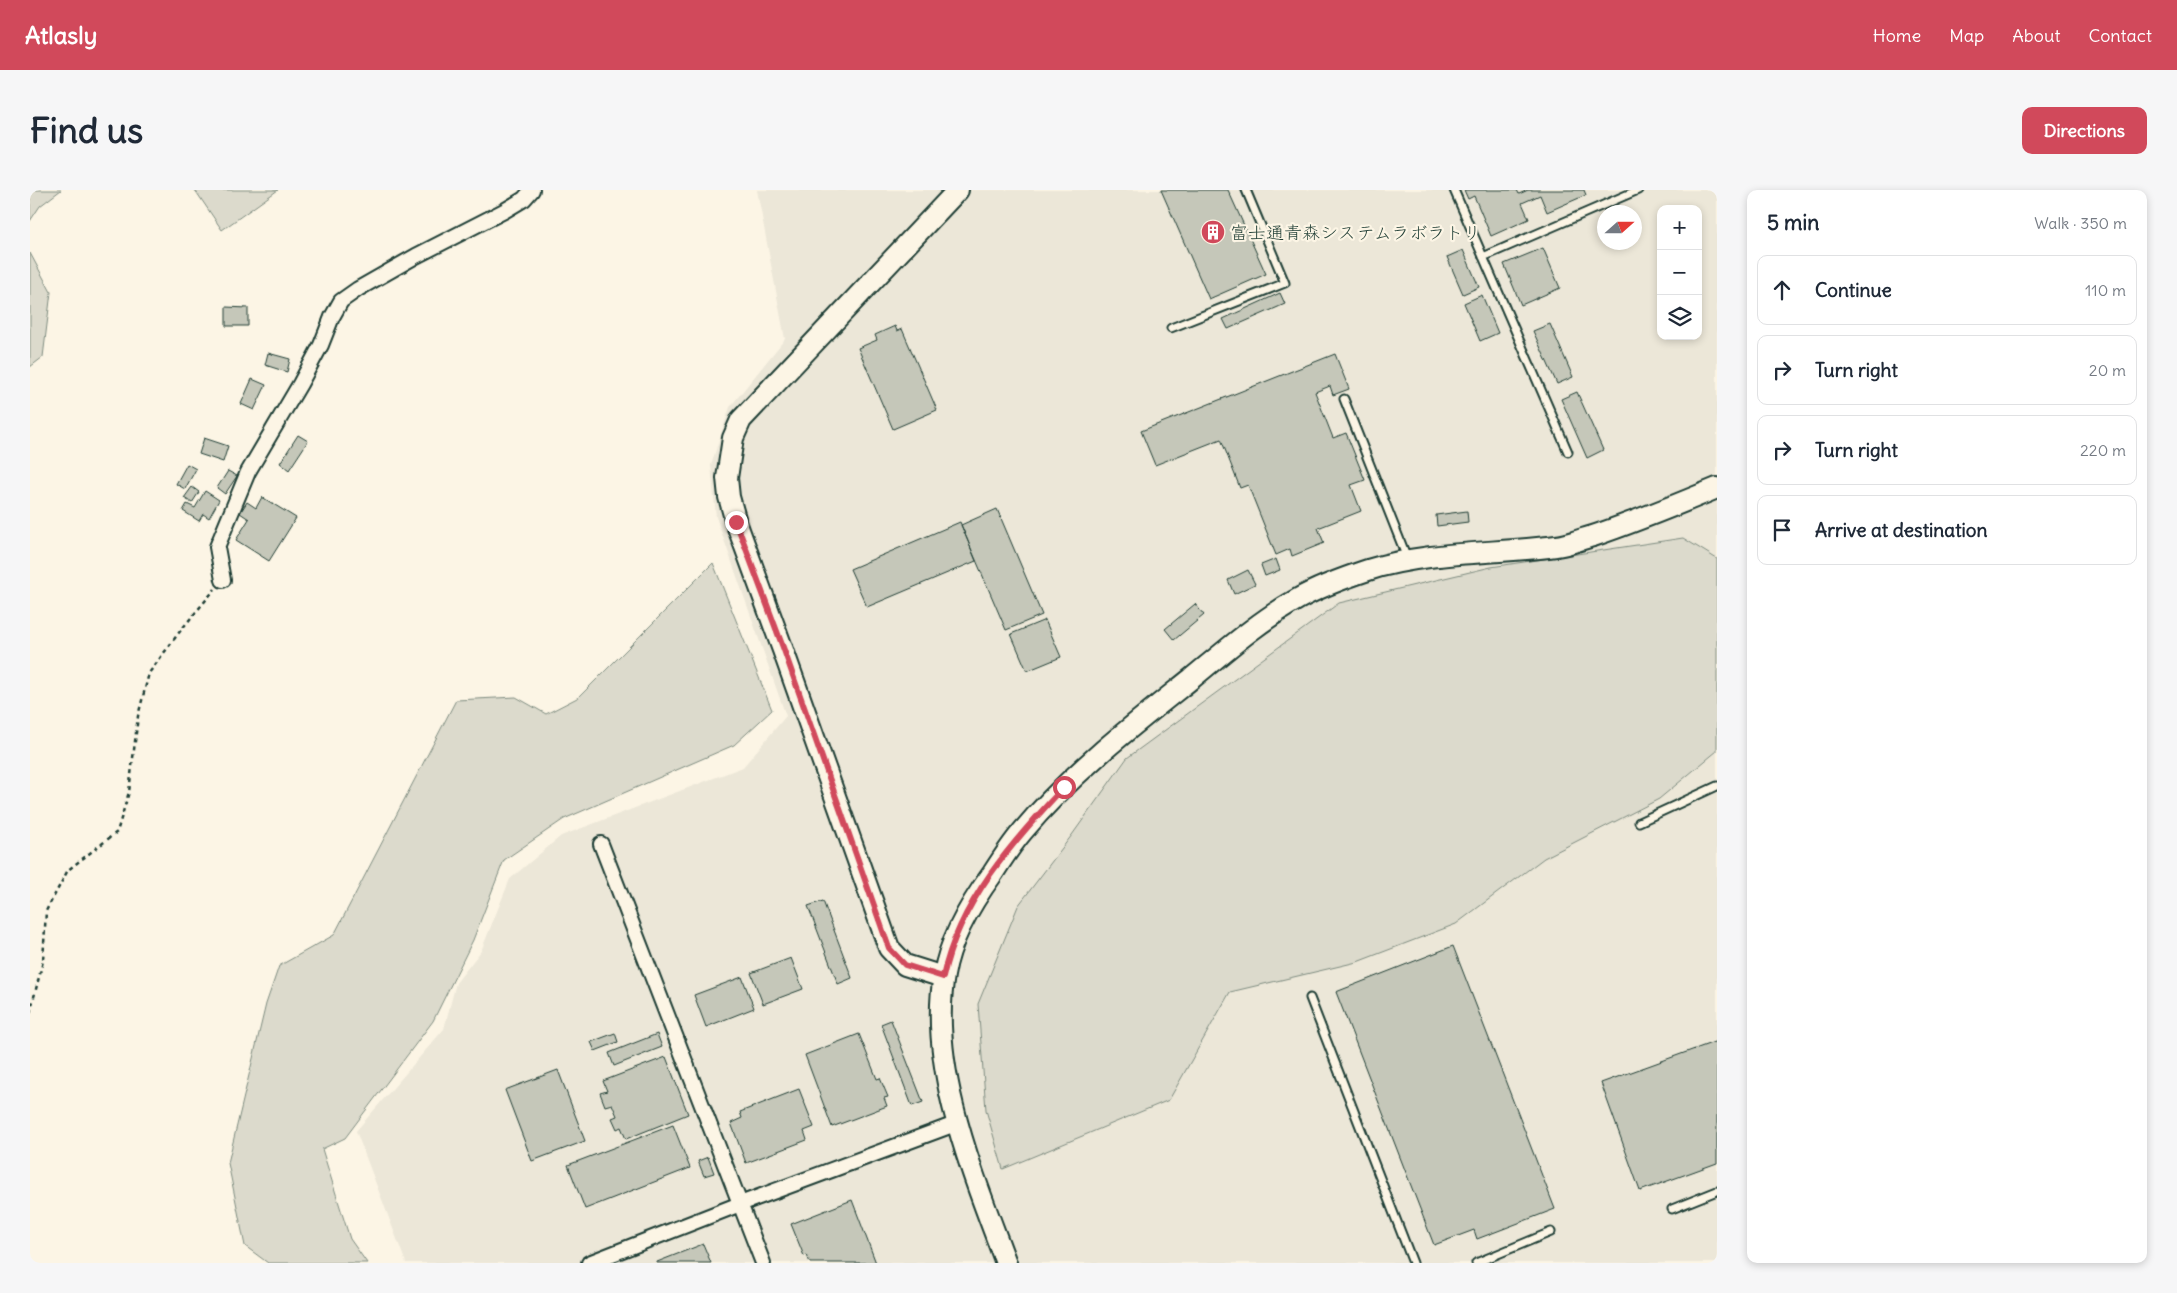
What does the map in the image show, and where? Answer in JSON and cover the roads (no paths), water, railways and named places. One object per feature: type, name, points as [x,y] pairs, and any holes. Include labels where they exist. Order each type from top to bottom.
[{"type":"street","points":[[943,977],[905,965],[889,948],[784,650],[736,522],[729,498],[727,478],[732,438],[742,420],[958,190]]},
{"type":"street","points":[[223,580],[217,547],[248,472],[321,346],[341,301],[358,289],[416,256],[504,212],[524,193]]},
{"type":"street","points":[[1006,1263],[973,1172],[958,1123],[942,1044],[940,1014],[943,977],[952,946],[963,920],[982,888],[1016,840],[1064,787],[1115,740],[1256,627],[1298,599],[1343,578],[1372,568],[1408,561],[1560,546],[1620,527],[1717,488]]},
{"type":"street","points":[[601,844],[763,1263]]},
{"type":"street","points":[[589,1263],[740,1204],[958,1123]]},
{"type":"lane","points":[[1171,328],[1284,283],[1246,190]]},
{"type":"lane","points":[[1454,190],[1568,452]]},
{"type":"lane","points":[[1483,257],[1638,190]]},
{"type":"lane","points":[[1344,399],[1408,561]]},
{"type":"lane","points":[[1639,822],[1717,786]]},
{"type":"lane","points":[[1310,998],[1412,1263]]},
{"type":"lane","points":[[1672,1209],[1717,1191]]},
{"type":"lane","points":[[1476,1263],[1551,1232]]},
{"type":"place","name":"富士通青森システムラボラトリ","points":[[1213,232]]}]
